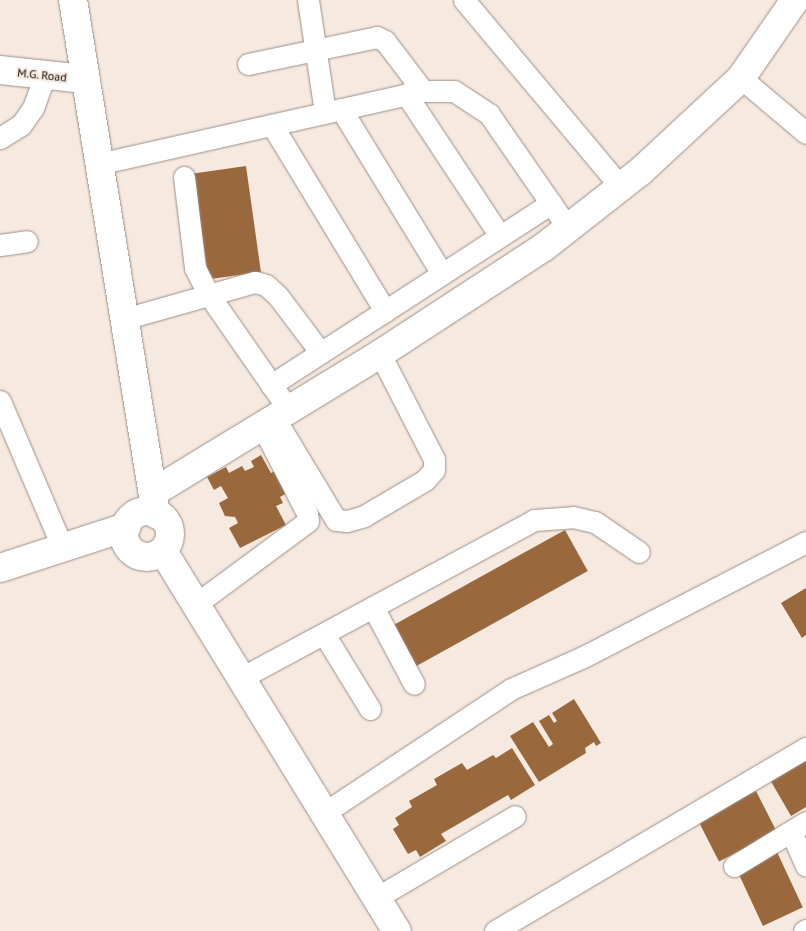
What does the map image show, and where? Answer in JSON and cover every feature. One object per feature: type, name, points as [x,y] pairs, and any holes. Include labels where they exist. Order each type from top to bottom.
[{"type":"main road","points":[[73,0],[84,79],[155,503],[168,523],[170,531],[163,551],[149,557],[134,553],[126,541],[126,527]]},
{"type":"main road","points":[[0,568],[126,527],[135,515],[155,503],[275,418],[380,354],[568,228],[621,187],[741,78],[795,0]]},
{"type":"main road","name":"M.G. Road","points":[[0,70],[84,79]]},
{"type":"main road","points":[[163,551],[397,931]]},
{"type":"street","points":[[308,0],[315,48],[333,111],[442,274]]},
{"type":"street","points":[[464,0],[621,187]]},
{"type":"street","points":[[248,64],[315,48],[377,37],[389,46],[500,236]]},
{"type":"street","points":[[0,138],[22,125],[45,75]]},
{"type":"street","points":[[741,78],[806,133]]},
{"type":"street","points":[[98,164],[415,93],[454,91],[489,114],[568,228]]},
{"type":"street","points":[[272,125],[385,311]]},
{"type":"street","points":[[184,177],[194,268],[209,295],[271,385],[275,418],[308,521],[196,604]]},
{"type":"street","points":[[271,385],[551,203]]},
{"type":"street","points":[[0,245],[27,241]]},
{"type":"street","points":[[124,320],[255,282],[266,285],[321,353]]},
{"type":"street","points":[[275,418],[336,520],[347,521],[364,516],[425,480],[434,470],[434,459],[380,354]]},
{"type":"street","points":[[0,401],[63,549]]},
{"type":"street","points":[[241,678],[534,520],[572,517],[594,522],[639,552]]},
{"type":"street","points":[[324,813],[511,689],[583,657],[806,542]]},
{"type":"street","points":[[373,607],[414,684]]},
{"type":"street","points":[[324,634],[370,709]]},
{"type":"street","points":[[495,931],[806,748]]},
{"type":"street","points":[[376,898],[515,816]]},
{"type":"street","points":[[734,866],[798,827],[806,866]]},
{"type":"building","points":[[246,166],[261,272],[208,279],[194,173]]},
{"type":"building","points":[[261,455],[271,473],[277,470],[289,492],[280,497],[283,503],[276,506],[286,525],[240,548],[229,528],[238,523],[235,517],[225,516],[219,503],[228,498],[221,486],[214,490],[207,477],[226,467],[229,473],[242,466],[245,471],[254,467],[251,461]]},
{"type":"building","points":[[565,530],[588,571],[415,667],[393,626]]},
{"type":"building","points":[[806,588],[806,635],[802,638],[781,603]]},
{"type":"building","points":[[574,699],[601,743],[596,746],[594,742],[585,748],[586,753],[539,782],[510,736],[533,722],[549,747],[553,744],[539,721],[549,715],[554,723],[557,721],[552,713]]},
{"type":"building","points":[[512,748],[535,785],[511,800],[508,795],[441,834],[446,841],[420,857],[416,850],[408,854],[393,829],[399,825],[395,818],[412,807],[409,801],[437,785],[434,779],[462,763],[467,770],[493,755],[496,758]]},
{"type":"building","points":[[806,758],[806,807],[791,816],[769,778]]},
{"type":"building","points":[[756,791],[777,832],[719,861],[698,821]]},
{"type":"building","points":[[777,852],[803,907],[763,926],[737,871]]}]
